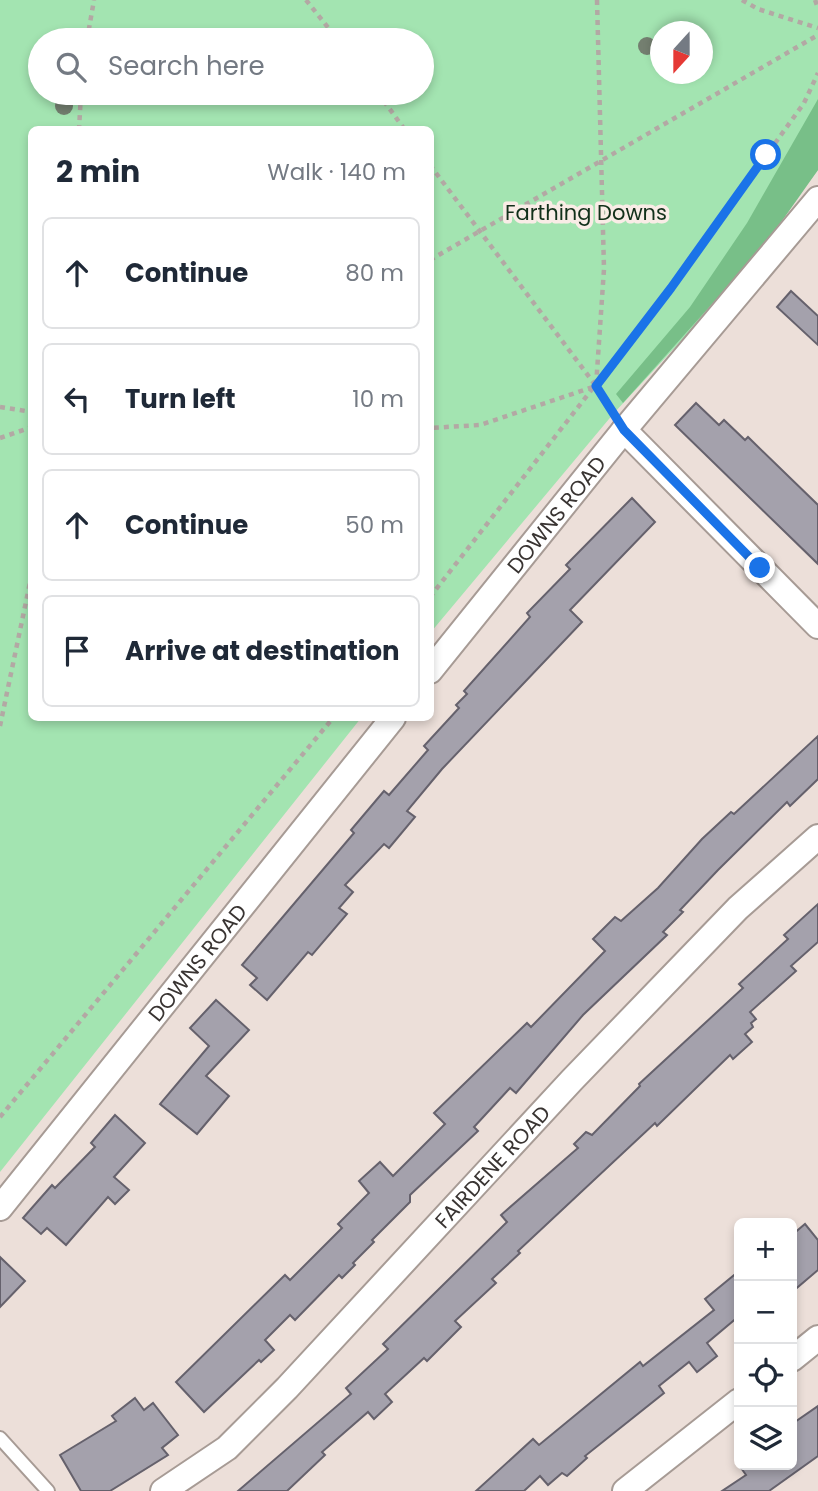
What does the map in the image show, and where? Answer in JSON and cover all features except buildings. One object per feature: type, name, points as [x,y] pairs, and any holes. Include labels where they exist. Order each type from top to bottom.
[{"type":"street","name":"DOWNS ROAD","points":[[434,666],[624,430],[818,199]]},
{"type":"street","points":[[624,430],[818,626]]},
{"type":"street","name":"DOWNS ROAD","points":[[0,1208],[391,721]]},
{"type":"street","name":"FAIRDENE ROAD","points":[[163,1491],[227,1448],[287,1388],[581,1071],[738,908],[818,837]]},
{"type":"street","points":[[797,1355],[818,1339]]},
{"type":"street","points":[[625,1491],[734,1405]]},
{"type":"lane","points":[[0,1438],[48,1491]]},
{"type":"path","points":[[89,28],[94,0]]},
{"type":"path","points":[[306,0],[328,28]]},
{"type":"path","points":[[596,386],[604,269],[597,0]]},
{"type":"path","points":[[742,0],[758,9],[818,28]]},
{"type":"path","points":[[816,0],[818,8]]},
{"type":"path","points":[[434,258],[818,35]]},
{"type":"path","points":[[434,592],[671,288],[804,103],[818,73]]},
{"type":"path","points":[[79,126],[80,105]]},
{"type":"path","points":[[387,105],[402,126]]},
{"type":"path","points":[[434,170],[596,386],[624,430]]},
{"type":"path","points":[[434,428],[480,425],[596,386]]},
{"type":"path","points":[[0,407],[28,411]]},
{"type":"path","points":[[0,438],[28,428]]},
{"type":"path","points":[[0,726],[28,592]]},
{"type":"path","points":[[0,1117],[330,721]]},
{"type":"green space","name":"Farthing Downs","points":[[0,0],[818,0],[818,170],[718,301],[614,413],[434,628],[434,126],[28,126],[28,721],[359,721],[0,1172]]},
{"type":"green space","points":[[818,99],[818,170],[765,245],[623,403],[616,394],[690,307],[747,223]]},
{"type":"route","points":[[760,568],[624,430],[596,386],[671,288],[766,155]]}]
